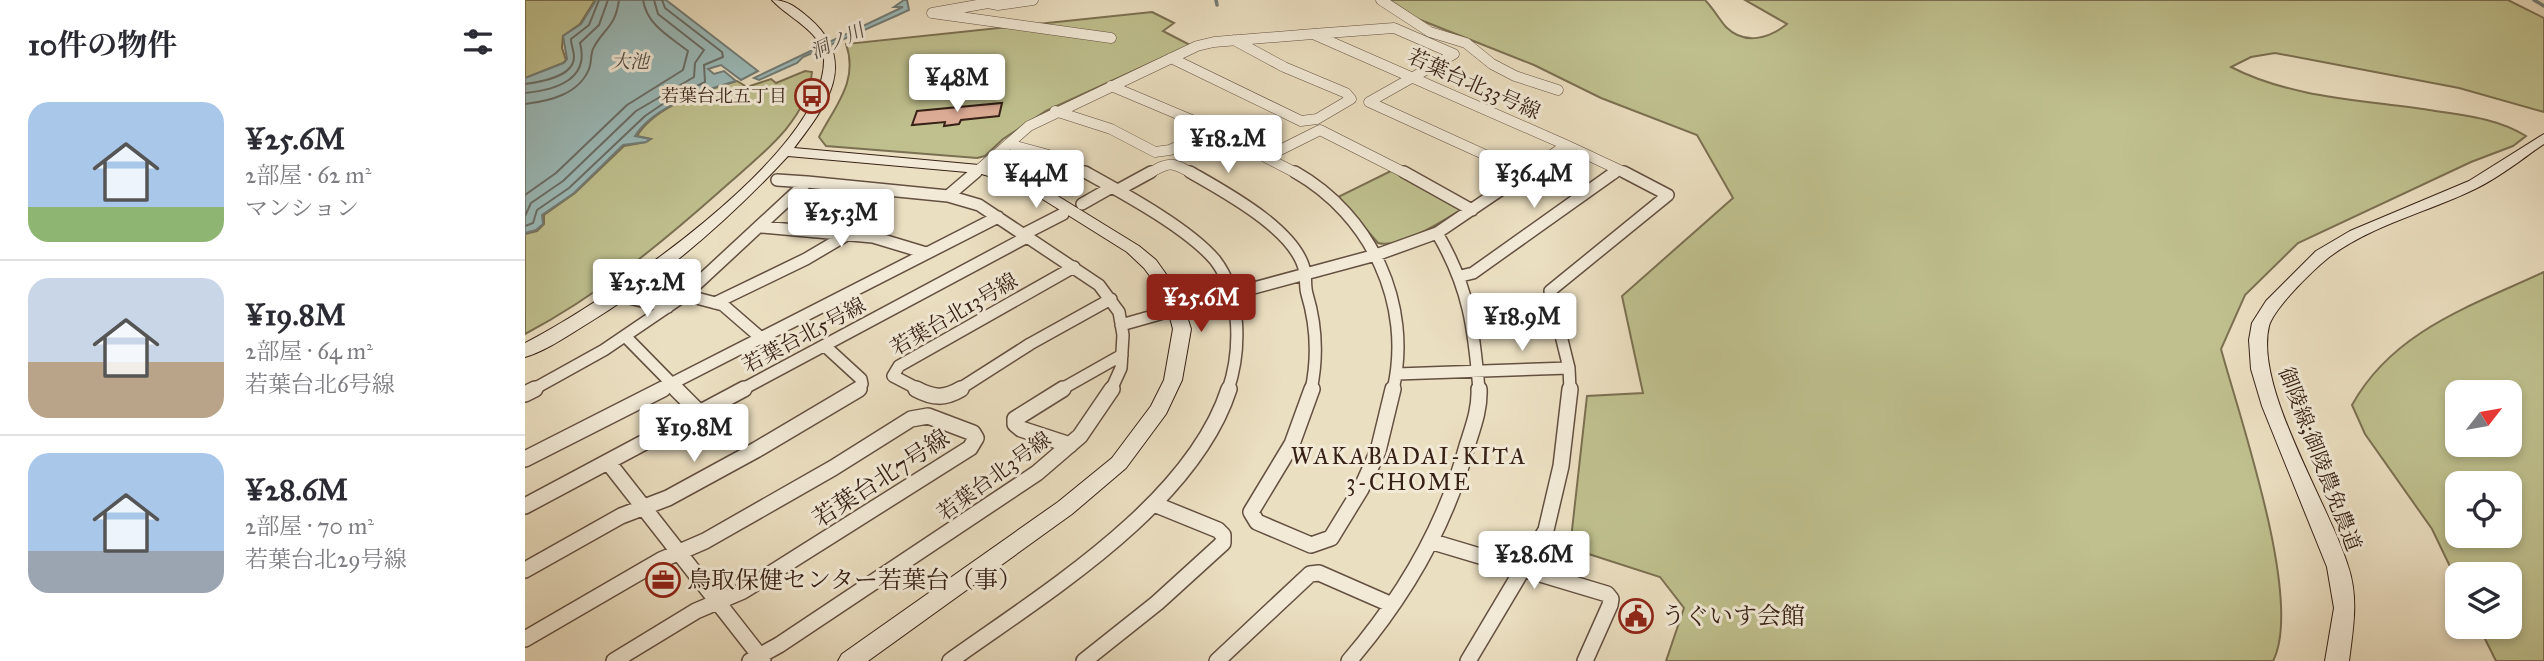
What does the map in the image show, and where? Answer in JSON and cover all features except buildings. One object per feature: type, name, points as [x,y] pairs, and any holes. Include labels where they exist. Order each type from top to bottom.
[{"type":"street","points":[[525,351],[586,316],[670,258],[786,152],[800,135],[823,98],[830,79],[831,60],[829,50],[821,39],[778,0]]},
{"type":"street","points":[[1033,0],[998,5],[987,1],[932,13],[1111,38]]},
{"type":"street","points":[[1381,0],[1430,32],[1466,43],[1492,64],[1558,90]]},
{"type":"street","points":[[1313,34],[1394,28],[1454,54],[1369,102],[1525,173]]},
{"type":"street","name":"若葉台北33号線","points":[[979,169],[1029,126],[1055,111],[1204,44],[1313,34],[1566,145],[1661,189],[1668,195],[1551,291],[1569,368]]},
{"type":"street","points":[[1171,58],[1301,121],[1317,119],[1351,99],[1346,93],[1234,40]]},
{"type":"street","points":[[1082,204],[1165,164],[1175,163],[1243,203],[1279,231],[1297,257],[1304,273],[1315,320],[1316,368],[1302,420],[1292,444],[1252,506],[1253,519],[1311,545],[1321,545],[1331,539],[1366,483],[1382,445],[1397,374],[1399,349],[1395,320],[1376,255],[1365,233],[1326,192],[1213,129],[1164,106],[1111,86]]},
{"type":"street","points":[[1055,111],[1111,130],[1155,152],[1170,150],[1213,129]]},
{"type":"street","points":[[1266,157],[1320,131],[1390,164],[1472,210]]},
{"type":"street","name":"御陵線;御陵農免農道","points":[[2337,661],[2345,608],[2338,567],[2271,405],[2260,369],[2258,340],[2261,323],[2272,305],[2322,255],[2356,234],[2474,184],[2544,138]]},
{"type":"street","points":[[950,661],[1095,554],[1154,504],[1200,448],[1224,406],[1236,366],[1236,328],[1232,294],[1223,272],[1206,250],[1178,227],[1115,189],[1051,155],[1008,144]]},
{"type":"street","points":[[1121,325],[1376,255],[1437,233],[1566,145]]},
{"type":"street","points":[[786,152],[979,169],[1025,182],[1133,249],[1162,277],[1172,294],[1168,311]]},
{"type":"street","points":[[948,196],[979,169]]},
{"type":"street","points":[[1461,276],[1473,273],[1618,170]]},
{"type":"street","name":"若葉台北3号線","points":[[758,659],[1037,473],[1070,444],[1108,398],[1121,368],[1123,335],[1119,312],[1099,285],[979,205],[948,196],[777,180]]},
{"type":"street","points":[[525,394],[625,336],[685,295],[761,228],[807,182]]},
{"type":"street","name":"若葉台北5号線","points":[[525,506],[825,346],[1063,214]]},
{"type":"street","points":[[525,459],[998,217]]},
{"type":"street","points":[[761,228],[850,233],[889,240],[926,253]]},
{"type":"street","points":[[715,303],[806,260],[850,233]]},
{"type":"street","points":[[1349,661],[1392,605],[1433,542],[1461,475],[1479,401],[1475,324],[1461,276],[1437,233]]},
{"type":"street","name":"若葉台北13号線","points":[[1075,267],[899,366],[893,376],[933,397],[949,396],[1030,344],[1111,299]]},
{"type":"street","points":[[685,295],[723,305],[761,338]]},
{"type":"street","points":[[633,299],[668,307]]},
{"type":"street","points":[[850,661],[1065,508],[1119,463],[1159,409],[1173,380],[1182,329],[1168,311]]},
{"type":"street","points":[[625,336],[699,413]]},
{"type":"street","points":[[525,570],[621,516],[645,508],[756,450],[858,390],[862,384],[861,379],[825,346]]},
{"type":"street","points":[[1070,444],[1021,429],[1015,424],[1015,419],[1091,371],[1122,355]]},
{"type":"street","points":[[1397,374],[1569,368],[1570,398],[1561,466],[1546,530],[1468,661]]},
{"type":"street","name":"若葉台北7号線","points":[[525,639],[661,560],[680,554],[833,468],[916,417],[928,416],[973,433],[976,438],[970,448],[846,528],[743,591],[696,611],[614,661]]},
{"type":"street","points":[[608,462],[758,659]]},
{"type":"street","points":[[1084,661],[1157,603],[1223,543],[1223,535],[1218,530],[1154,504]]},
{"type":"street","points":[[1433,542],[1599,590],[1609,596],[1607,611],[1585,661]]},
{"type":"street","points":[[1217,661],[1310,573],[1319,573],[1392,605]]},
{"type":"green space","points":[[525,0],[595,0],[580,24],[563,36],[562,48],[566,60],[525,78]]},
{"type":"green space","points":[[1389,0],[1705,0],[1733,33],[1741,37],[1757,38],[1773,33],[1787,24],[1745,0],[2508,0],[2544,18],[2544,112],[2459,88],[2275,53],[2251,57],[2231,67],[2303,92],[2479,118],[2526,136],[2513,146],[2471,162],[2298,243],[2245,295],[2221,349],[2254,461],[2275,554],[2280,596],[2280,633],[2273,661],[1666,661],[1684,608],[1660,577],[1570,548],[1587,396],[1643,393],[1622,296],[1733,198],[1697,135],[1601,98],[1534,65],[1418,19]]},
{"type":"green space","points":[[1152,12],[1174,23],[1163,31],[1190,45],[1046,111],[1003,139],[985,156],[977,158],[826,146],[819,137],[847,82],[850,70],[846,44]]},
{"type":"green space","points":[[805,71],[812,72],[808,91],[800,108],[790,124],[763,153],[673,232],[626,269],[602,287],[525,334],[525,234],[537,231],[544,224],[544,215],[575,193],[624,146],[651,139],[637,136],[645,125],[668,108],[696,94],[737,81],[747,87],[771,79],[776,83]]},
{"type":"green space","points":[[1393,170],[1460,207],[1459,211],[1408,238],[1387,244],[1378,243],[1338,197]]},
{"type":"green space","points":[[2544,272],[2544,661],[2496,661],[2485,639],[2522,639],[2522,562],[2448,562],[2432,529],[2365,434],[2352,405],[2369,379],[2389,358],[2412,339],[2462,310]]},
{"type":"water","name":"大池","points":[[596,0],[666,0],[758,71],[741,80],[721,65],[708,69],[714,74],[724,71],[736,81],[695,94],[654,116],[635,136],[650,139],[623,145],[574,193],[542,215],[543,224],[536,230],[525,233],[525,78],[564,63],[567,59],[563,36],[581,24]]},
{"type":"water","name":"洞ノ川","points":[[907,0],[909,10],[803,57],[797,63],[759,80],[754,78],[903,7],[894,7]]},
{"type":"waterway","points":[[1216,0],[1217,5]]},
{"type":"waterway","points":[[2534,0],[2544,6]]},
{"type":"place","name":"若葉台北五丁目","points":[[812,96]]},
{"type":"place","name":"鳥取保健センター若葉台（事）","points":[[663,580]]},
{"type":"place","name":"うぐいす会館","points":[[1636,616]]},
{"type":"district","name":"WAKABADAI-KITA 3-CHOME","points":[[1409,469]]}]
